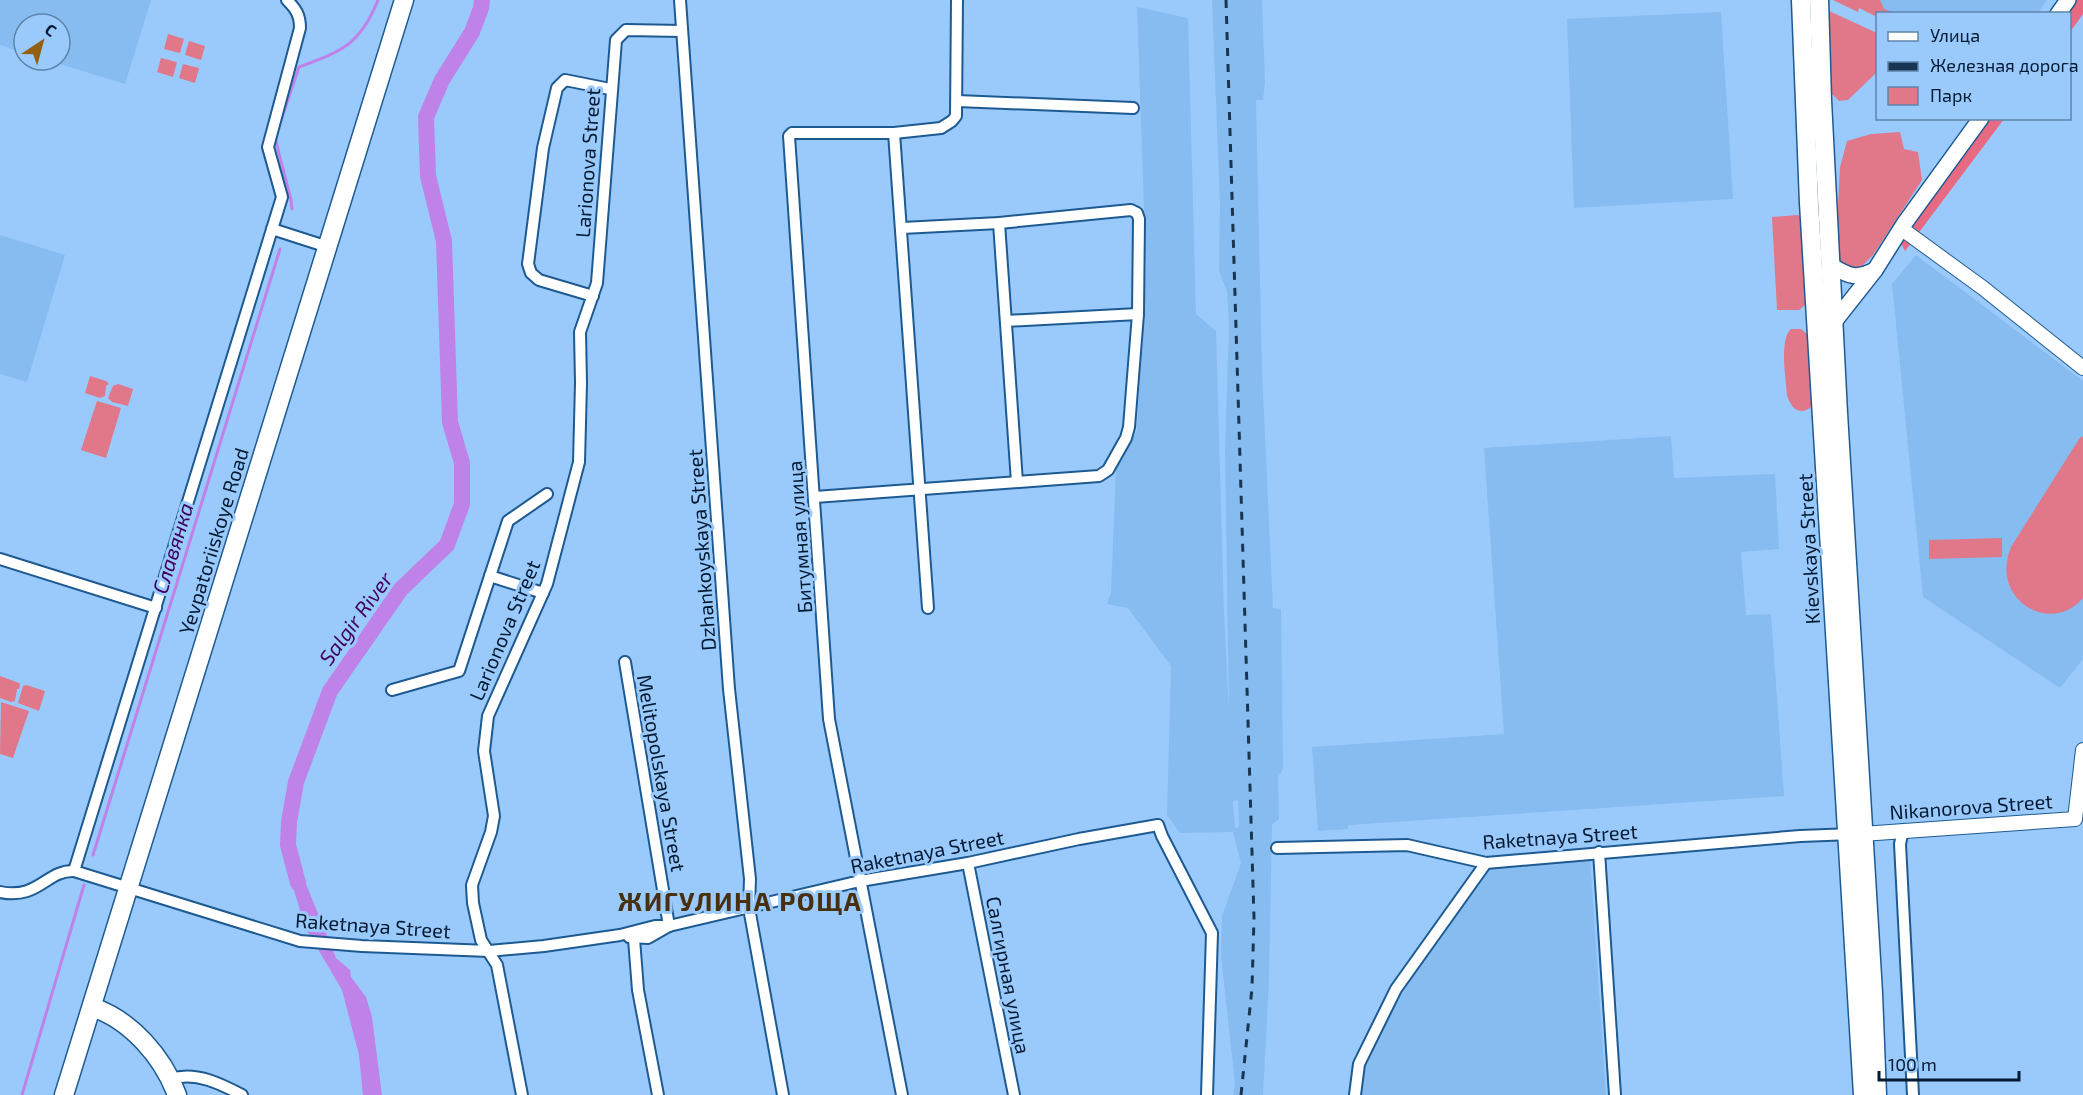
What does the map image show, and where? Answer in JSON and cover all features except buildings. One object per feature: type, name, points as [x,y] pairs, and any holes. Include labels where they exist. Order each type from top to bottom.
[{"type":"main road","name":"Yevpatoriiskoye Road","points":[[64,1095],[404,0]]},
{"type":"main road","name":"Kievskaya Street","points":[[1801,0],[1809,203],[1855,834],[1872,982],[1877,1095]]},
{"type":"main road","name":"Kievskaya Street","points":[[1819,0],[1855,834],[1863,1095]]},
{"type":"main road","points":[[1834,322],[1875,270],[1980,120]]},
{"type":"main road","points":[[1830,265],[1854,277],[1863,276],[1875,270]]},
{"type":"main road","points":[[92,1007],[114,1015],[135,1033],[153,1053],[174,1087]]},
{"type":"street","points":[[0,892],[20,894],[30,891],[61,873],[74,871],[282,197],[268,147],[300,28],[300,19],[296,9],[287,0]]},
{"type":"street","name":"Dzhankoyskaya Street","points":[[680,0],[729,689],[750,879],[749,908],[783,1095]]},
{"type":"street","points":[[957,0],[957,101],[1133,108]]},
{"type":"street","name":"Larionova Street","points":[[522,1095],[497,964],[481,940],[473,903],[472,885],[491,832],[494,816],[484,751],[488,716],[543,593],[579,462],[580,332],[597,283],[615,44],[622,32],[626,30],[682,31]]},
{"type":"street","points":[[593,296],[539,280],[531,273],[528,264],[543,148],[557,88],[565,80],[610,89]]},
{"type":"street","name":"Битумная улица","points":[[902,1095],[829,719],[789,136],[792,134],[894,133],[941,128],[952,122],[956,116],[957,101]]},
{"type":"street","points":[[894,133],[903,228],[928,608]]},
{"type":"street","points":[[814,497],[1099,476],[1108,470],[1128,433],[1138,314],[1139,219],[1134,211],[999,223],[903,228]]},
{"type":"street","points":[[999,223],[1017,482]]},
{"type":"street","points":[[272,229],[328,248]]},
{"type":"street","points":[[1902,229],[1983,288],[2083,368]]},
{"type":"street","points":[[1006,321],[1138,314]]},
{"type":"street","points":[[392,690],[459,671],[508,521],[547,494]]},
{"type":"street","points":[[0,559],[156,608]]},
{"type":"street","points":[[490,576],[543,593]]},
{"type":"street","name":"Melitopolskaya Street","points":[[625,662],[669,926]]},
{"type":"street","points":[[2079,819],[2083,750]]},
{"type":"street","name":"Nikanorova Street","points":[[1855,834],[2079,819]]},
{"type":"street","name":"Raketnaya Street","points":[[74,871],[300,941],[489,951],[544,946],[620,935],[637,929],[669,926],[860,882],[1158,825],[1212,933],[1207,1095]]},
{"type":"street","points":[[1903,830],[1900,844],[1913,1095]]},
{"type":"street","name":"Raketnaya Street","points":[[1277,848],[1407,845],[1486,863],[1800,836],[1855,834]]},
{"type":"street","points":[[1599,852],[1615,1095]]},
{"type":"street","name":"Салгирная улица","points":[[968,863],[1014,1095]]},
{"type":"street","points":[[1355,1095],[1359,1064],[1396,989],[1486,863]]},
{"type":"street","name":"Raketnaya Street","points":[[620,935],[634,939],[648,938],[669,926]]},
{"type":"street","points":[[634,939],[638,990],[658,1095]]},
{"type":"street","points":[[174,1087],[177,1077],[210,1079],[242,1095]]},
{"type":"shaded area","points":[[0,0],[151,0],[125,84],[72,68],[72,12],[12,12],[12,49],[0,45]]},
{"type":"shaded area","points":[[1212,0],[1262,0],[1265,83],[1263,100],[1256,100],[1262,371],[1273,608],[1281,609],[1283,769],[1278,777],[1279,819],[1272,825],[1269,980],[1263,1095],[1233,1095],[1235,1084],[1221,956],[1222,916],[1241,863],[1233,832],[1180,833],[1167,815],[1171,666],[1128,608],[1107,604],[1111,592],[1116,469],[1137,430],[1146,264],[1137,7],[1188,18],[1196,314],[1216,331],[1229,712],[1225,449],[1229,326],[1227,291],[1219,271],[1220,205]],"holes":[[[1238,800],[1239,827],[1235,828],[1233,801]]]},
{"type":"shaded area","points":[[1850,0],[2047,0],[2038,12],[1880,12]]},
{"type":"shaded area","points":[[2072,0],[2083,0],[2083,14],[2071,31],[2071,12],[2063,12]]},
{"type":"shaded area","points":[[1721,12],[1733,199],[1574,208],[1567,19]]},
{"type":"shaded area","points":[[1984,120],[2003,120],[1905,251],[1898,238]]},
{"type":"shaded area","points":[[0,235],[65,255],[27,382],[0,374]]},
{"type":"shaded area","points":[[1916,255],[2083,381],[2083,659],[2060,688],[1923,597],[1892,284]]},
{"type":"shaded area","points":[[1671,436],[1674,478],[1775,474],[1779,549],[1741,552],[1746,615],[1771,614],[1784,796],[1348,825],[1348,829],[1318,831],[1312,747],[1504,734],[1484,448]]},
{"type":"shaded area","points":[[284,857],[298,864],[336,958],[350,970],[351,977],[366,997],[372,1017],[382,1095],[363,1095],[359,1055],[342,990],[305,927]]},
{"type":"shaded area","points":[[1590,857],[1606,1095],[1359,1095],[1362,1066],[1374,1039],[1402,990],[1489,869]]},
{"type":"green space","points":[[1833,0],[1880,0],[1884,9],[1892,12],[1876,12],[1876,16],[1859,8],[1858,12]]},
{"type":"green space","points":[[1827,10],[1876,33],[1876,73],[1848,100],[1839,101],[1830,92]]},
{"type":"green space","points":[[168,34],[184,39],[180,53],[164,49]]},
{"type":"green space","points":[[189,41],[205,46],[201,60],[185,55]]},
{"type":"green space","points":[[161,58],[177,62],[173,77],[157,72]]},
{"type":"green space","points":[[183,64],[199,68],[195,83],[179,78]]},
{"type":"green space","points":[[1900,132],[1904,149],[1918,152],[1922,180],[1873,255],[1859,269],[1848,269],[1835,263],[1840,167],[1847,141],[1871,134]]},
{"type":"green space","points":[[1798,215],[1804,219],[1808,294],[1805,305],[1799,310],[1777,310],[1772,217]]},
{"type":"green space","points":[[1791,329],[1801,329],[1809,336],[1814,402],[1804,411],[1793,407],[1787,395],[1784,350],[1787,334]]},
{"type":"green space","points":[[90,376],[109,384],[106,386],[105,396],[100,398],[85,393]]},
{"type":"green space","points":[[118,384],[133,389],[128,406],[112,402],[108,398],[113,386]]},
{"type":"green space","points":[[97,401],[121,408],[106,458],[81,450]]},
{"type":"green space","points":[[2083,436],[2083,598],[2070,609],[2055,614],[2040,613],[2027,607],[2016,596],[2008,583],[2006,566],[2011,547]]},
{"type":"green space","points":[[2002,538],[2002,557],[1929,559],[1929,540]]},
{"type":"green space","points":[[0,676],[19,683],[15,701],[0,698]]},
{"type":"green space","points":[[23,686],[45,691],[39,711],[18,703]]},
{"type":"green space","points":[[1,702],[29,711],[13,758],[0,754]]},
{"type":"waterway","name":"Славянка","points":[[279,126],[299,67],[338,51],[348,44],[364,27],[378,0]]},
{"type":"waterway","name":"Salgir River","points":[[298,883],[288,845],[289,822],[296,782],[330,691],[401,589],[447,545],[462,504],[462,463],[450,422],[444,241],[428,176],[426,117],[442,80],[472,32],[482,0]]},
{"type":"waterway","name":"Славянка","points":[[275,138],[292,209]]},
{"type":"waterway","name":"Славянка","points":[[93,855],[280,249]]},
{"type":"waterway","name":"Славянка","points":[[22,1095],[84,885]]},
{"type":"railway","points":[[1226,0],[1254,918],[1252,988],[1241,1095]]},
{"type":"district","name":"ЖИГУЛИНА РОЩА","points":[[740,900]]}]
